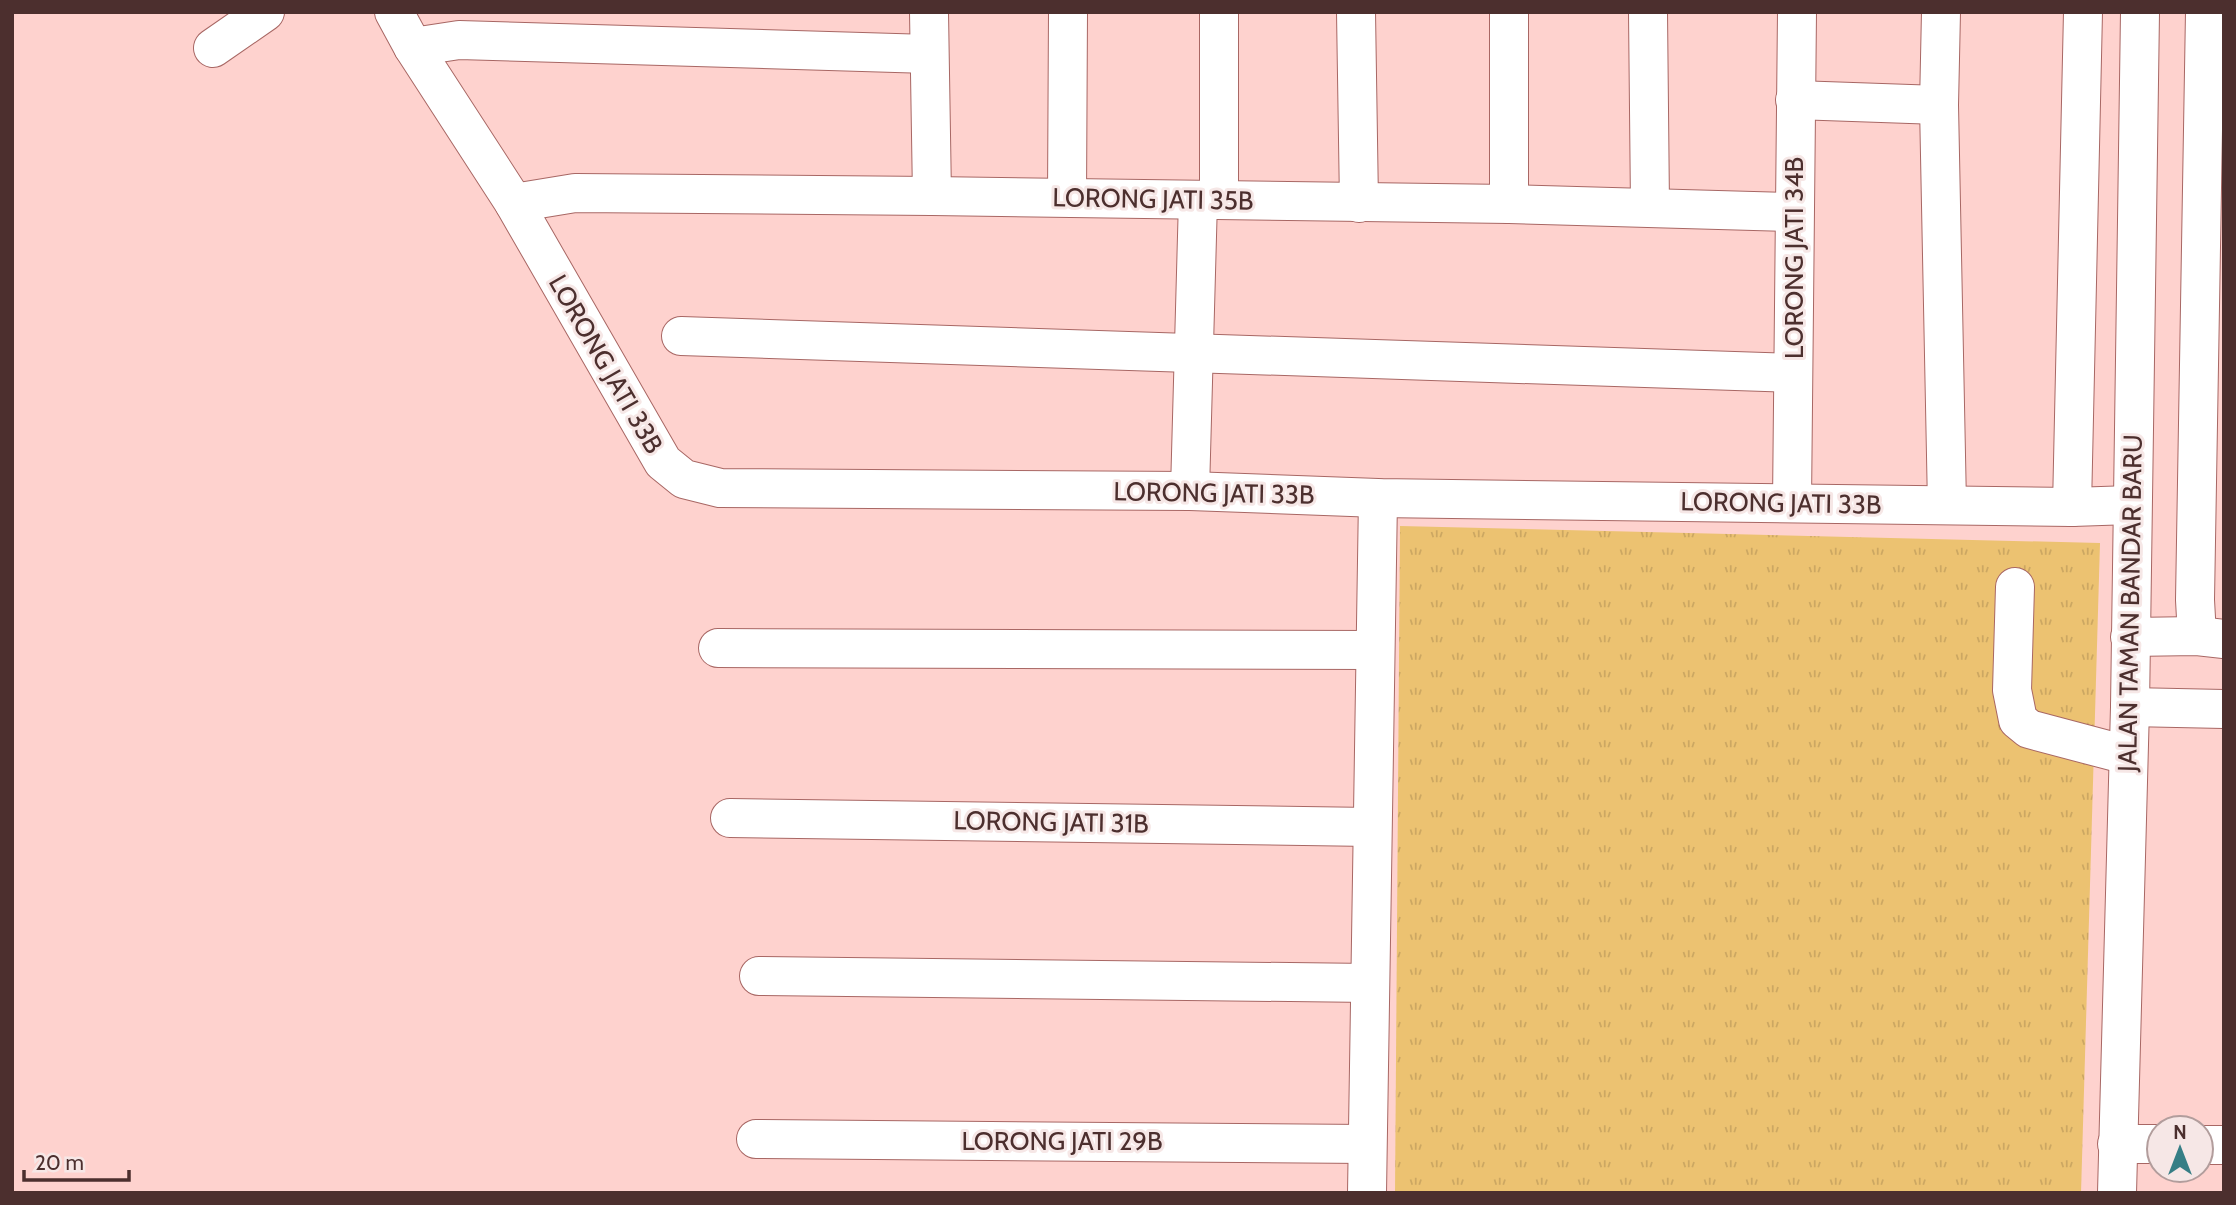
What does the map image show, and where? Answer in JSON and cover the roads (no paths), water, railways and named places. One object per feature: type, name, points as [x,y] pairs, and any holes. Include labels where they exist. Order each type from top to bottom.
[{"type":"street","points":[[213,48],[265,12]]},
{"type":"street","name":"LORONG JATI 33B","points":[[394,12],[413,47],[514,203],[663,462],[684,479],[720,488],[1190,491],[1378,498],[2071,507],[2131,505]]},
{"type":"street","points":[[929,12],[932,196]]},
{"type":"street","points":[[1067,197],[1068,12]]},
{"type":"street","points":[[1190,491],[1193,354],[1209,200],[1219,12]]},
{"type":"street","points":[[1356,12],[1359,203]]},
{"type":"street","points":[[1509,12],[1509,204]]},
{"type":"street","points":[[1648,12],[1650,207]]},
{"type":"street","name":"LORONG JATI 34B","points":[[1792,503],[1797,12]]},
{"type":"street","points":[[1941,12],[1939,105],[1947,505]]},
{"type":"street","points":[[2071,507],[2083,12]]},
{"type":"street","name":"JALAN TAMAN BANDAR BARU","points":[[2117,1193],[2130,707],[2140,12]]},
{"type":"street","points":[[2130,637],[2210,638],[2195,600],[2213,235],[2204,12]]},
{"type":"street","points":[[413,47],[459,40],[929,54]]},
{"type":"street","points":[[1795,100],[1939,105]]},
{"type":"street","name":"LORONG JATI 35B","points":[[514,203],[575,193],[1067,197],[1509,204],[1793,212]]},
{"type":"street","points":[[681,336],[1793,373]]},
{"type":"street","points":[[1367,1193],[1378,498]]},
{"type":"street","points":[[2015,587],[2012,690],[2018,720],[2029,729],[2127,755]]},
{"type":"street","points":[[718,648],[1374,650]]},
{"type":"street","points":[[2130,707],[2224,709]]},
{"type":"street","name":"LORONG JATI 31B","points":[[730,818],[1371,827]]},
{"type":"street","points":[[759,976],[1370,983]]},
{"type":"street","name":"LORONG JATI 29B","points":[[756,1139],[1367,1144]]},
{"type":"street","points":[[2117,1144],[2145,1144]]}]
